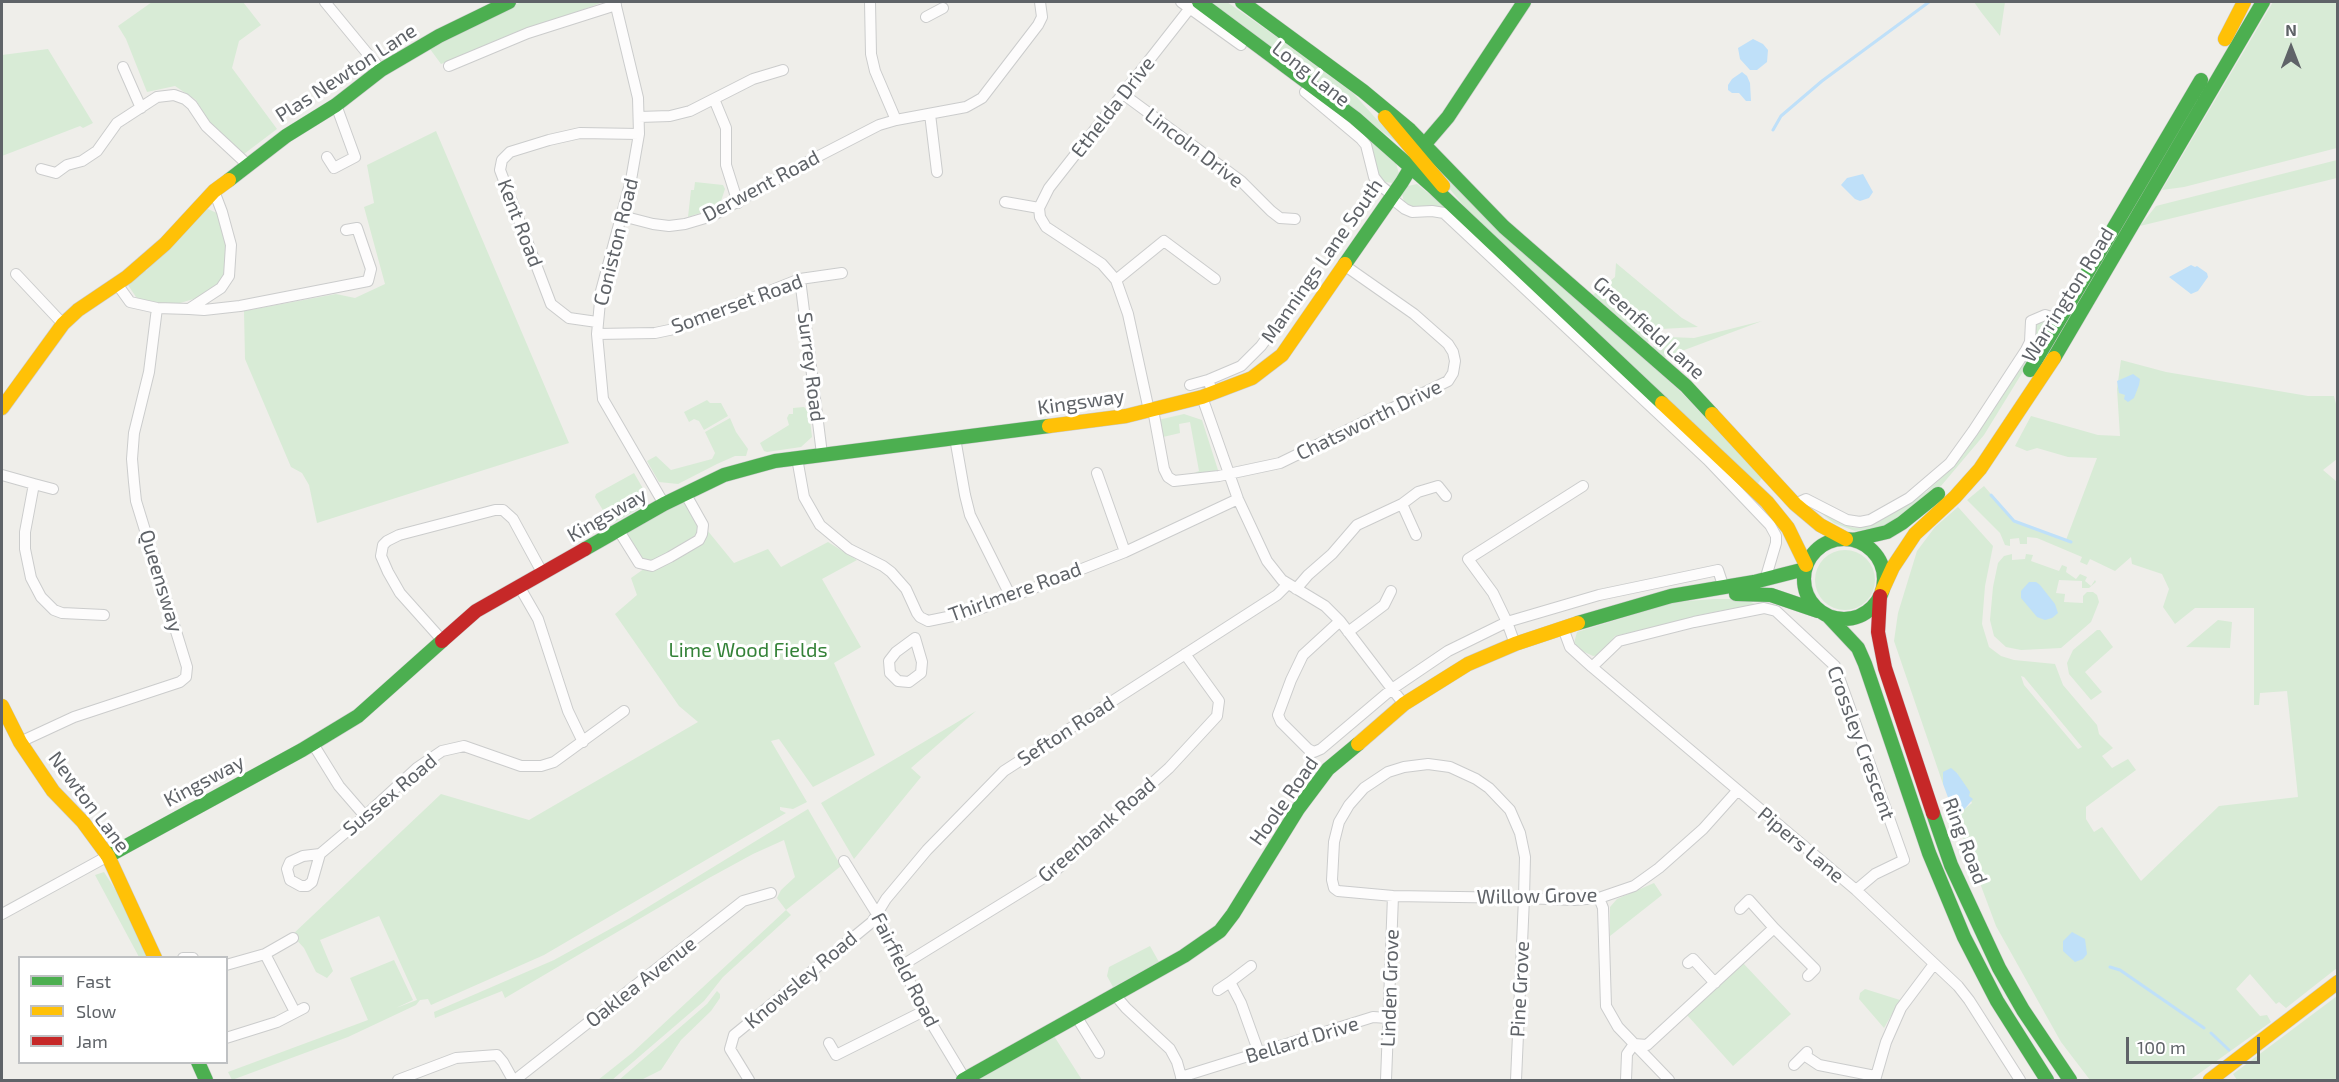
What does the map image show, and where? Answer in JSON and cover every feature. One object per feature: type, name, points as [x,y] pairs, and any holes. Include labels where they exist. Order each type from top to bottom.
[{"type":"main road","name":"Plas Newton Lane","points":[[2,408],[63,324],[78,310],[117,284],[165,244],[213,191],[286,136],[336,105],[381,70],[439,36],[509,2]]},
{"type":"main road","name":"Long Lane","points":[[1242,2],[1363,91],[1417,156]]},
{"type":"main road","points":[[1442,165],[1442,137],[1448,117],[1524,2]]},
{"type":"main road","name":"Warrington Road","points":[[1850,539],[1887,532],[1902,523],[1926,506],[1956,477],[1979,450],[2107,242],[2234,25],[2244,2]]},
{"type":"main road","name":"Warrington Road","points":[[1881,593],[1893,567],[1915,534],[1980,469],[2075,324],[2263,2]]},
{"type":"main road","name":"Long Lane","points":[[1190,4],[1355,118],[1417,156]]},
{"type":"main road","name":"Mannings Lane South","points":[[1208,390],[1252,378],[1282,355],[1417,156],[1448,117]]},
{"type":"main road","points":[[1417,156],[1485,237],[1675,413],[1767,502],[1788,528],[1805,567],[1805,592],[1824,614],[1840,619],[1864,614],[1874,606],[1881,593],[1884,578],[1878,559],[1865,545],[1850,539],[1834,540],[1822,545],[1812,554],[1805,567]]},
{"type":"main road","name":"Greenfield Lane","points":[[1417,156],[1442,165],[1504,227],[1686,386],[1794,504],[1820,525],[1850,539]]},
{"type":"main road","name":"Kingsway","points":[[108,856],[313,744],[358,716],[397,684],[476,611],[664,504],[742,469],[822,454],[1098,420],[1152,411],[1208,390]]},
{"type":"main road","name":"Hoole Road","points":[[964,1080],[1184,956],[1220,931],[1298,809],[1328,769],[1404,704],[1468,664],[1515,644],[1617,610],[1671,596],[1765,580],[1805,567]]},
{"type":"main road","name":"Ring Road","points":[[1881,593],[1878,632],[1885,668],[1951,865],[2000,968],[2034,1027],[2070,1080]]},
{"type":"main road","name":"Hoole Road","points":[[1671,596],[1771,595],[1824,614]]},
{"type":"main road","name":"Ring Road","points":[[1824,614],[1857,648],[1865,664],[1929,853],[1959,926],[1997,1001],[2047,1080]]},
{"type":"main road","name":"Newton Lane","points":[[2,706],[20,742],[53,791],[83,822],[108,856],[155,956]]},
{"type":"main road","points":[[2210,1080],[2337,982]]},
{"type":"street","points":[[325,2],[381,70]]},
{"type":"street","points":[[870,2],[871,54],[875,71],[896,120]]},
{"type":"street","points":[[930,2],[935,12]]},
{"type":"street","name":"Derwent Road","points":[[622,216],[653,224],[685,224],[712,216],[825,152],[879,125],[966,107],[982,98],[1038,25],[1042,16],[1040,2]]},
{"type":"street","points":[[449,66],[528,33],[615,3]]},
{"type":"street","name":"Coniston Road","points":[[615,3],[634,80],[639,134],[635,163],[601,291],[597,334],[603,399],[664,504]]},
{"type":"street","name":"Ethelda Drive","points":[[1038,208],[1049,188],[1190,4]]},
{"type":"street","name":"Long Lane","points":[[1190,4],[1361,138],[1366,145],[1374,177],[1391,197]]},
{"type":"street","points":[[123,67],[141,108]]},
{"type":"street","points":[[639,117],[680,114],[697,109],[753,79],[783,70]]},
{"type":"street","name":"Lincoln Drive","points":[[1123,94],[1241,181],[1280,218],[1295,219]]},
{"type":"street","points":[[41,169],[56,173],[68,165],[82,161],[97,151],[117,123],[157,97],[165,95],[185,99],[206,126],[248,165]]},
{"type":"street","points":[[714,99],[726,128],[726,165],[738,203]]},
{"type":"street","points":[[327,157],[334,168],[355,157],[336,105]]},
{"type":"street","points":[[930,114],[937,172]]},
{"type":"street","name":"Kent Road","points":[[597,322],[568,318],[551,304],[500,170],[502,160],[510,152],[580,133],[639,134]]},
{"type":"street","points":[[189,309],[221,288],[229,276],[231,245],[222,212],[213,191]]},
{"type":"street","points":[[1391,197],[1412,212],[1444,213],[1708,460],[1770,525],[1776,536],[1765,580]]},
{"type":"street","points":[[1005,202],[1038,208],[1046,227],[1102,264],[1116,280],[1122,293],[1148,406],[1152,411]]},
{"type":"street","points":[[117,284],[130,302],[156,308],[204,310],[240,306],[368,281],[371,269],[357,228],[346,230]]},
{"type":"street","points":[[1116,280],[1164,241],[1215,279]]},
{"type":"street","name":"Chatsworth Drive","points":[[1152,411],[1164,470],[1170,478],[1180,481],[1280,463],[1448,381],[1453,373],[1455,361],[1448,344],[1414,314],[1344,265]]},
{"type":"street","name":"Somerset Road","points":[[597,334],[634,335],[674,329],[800,279],[842,273]]},
{"type":"street","points":[[16,274],[63,324]]},
{"type":"street","name":"Surrey Road","points":[[800,279],[822,454]]},
{"type":"street","name":"Queensway","points":[[20,742],[74,717],[180,682],[186,677],[187,667],[136,501],[134,482],[134,433],[152,355],[156,308]]},
{"type":"street","points":[[1794,504],[1806,499],[1847,520],[1860,522],[1870,520],[1909,498],[1950,463],[1973,430],[2026,350],[2030,342],[2031,321],[2044,315],[2060,320]]},
{"type":"street","points":[[1208,390],[1240,366],[1273,335]]},
{"type":"street","points":[[1190,385],[1208,390]]},
{"type":"street","points":[[1208,390],[1228,474],[1251,529],[1276,575],[1325,606],[1340,621],[1404,704]]},
{"type":"street","points":[[955,438],[970,515],[1011,597]]},
{"type":"street","name":"Thirlmere Road","points":[[796,458],[804,497],[820,525],[849,549],[891,572],[906,589],[920,618],[928,621],[972,612],[1011,597],[1125,552],[1238,499]]},
{"type":"street","points":[[1097,473],[1125,552]]},
{"type":"street","points":[[2,475],[53,489]]},
{"type":"street","points":[[34,484],[25,532],[25,549],[31,578],[41,597],[54,610],[62,614],[104,615]]},
{"type":"street","name":"Sefton Road","points":[[877,914],[886,899],[927,850],[1004,771],[1292,587],[1332,554],[1357,525],[1402,504],[1418,492],[1438,486],[1446,496]]},
{"type":"street","points":[[1515,644],[1493,593],[1463,562],[1583,486]]},
{"type":"street","points":[[619,531],[639,563],[652,566],[670,557],[699,540],[702,534],[703,525],[685,494]]},
{"type":"street","points":[[1402,504],[1416,535]]},
{"type":"street","points":[[442,640],[400,593],[388,572],[381,556],[383,545],[387,541],[399,535],[495,510],[503,510],[513,519],[543,574]]},
{"type":"street","name":"Hoole Road","points":[[1340,621],[1303,655],[1283,697],[1278,715],[1281,722],[1314,752],[1321,749],[1392,689],[1448,651],[1507,622],[1599,595],[1718,570],[1724,588]]},
{"type":"street","points":[[519,586],[538,619],[568,711],[582,741]]},
{"type":"street","points":[[1348,632],[1384,605],[1391,591]]},
{"type":"street","name":"Crossley Crescent","points":[[1592,667],[1619,641],[1694,622],[1764,608],[1776,611],[1830,659],[1840,674],[1904,860],[1875,874],[1856,890]]},
{"type":"street","points":[[915,638],[920,618]]},
{"type":"street","name":"Pipers Lane","points":[[1563,628],[1570,647],[1592,667],[1856,890],[1935,964],[1969,1000],[2020,1080]]},
{"type":"street","name":"Greenbank Road","points":[[902,966],[1055,871],[1169,768],[1217,716],[1219,701],[1185,654]]},
{"type":"street","name":"Sussex Road","points":[[320,854],[417,768],[442,751],[464,746],[530,767],[554,762],[624,711]]},
{"type":"street","points":[[313,744],[339,786],[365,816]]},
{"type":"street","name":"Pine Grove","points":[[1334,888],[1332,880],[1334,842],[1339,822],[1349,805],[1364,788],[1388,772],[1428,764],[1450,767],[1489,788],[1510,810],[1524,849],[1516,1080]]},
{"type":"street","name":"Willow Grove","points":[[1334,888],[1344,892],[1393,896],[1574,900],[1599,898],[1634,886],[1659,868],[1718,815],[1737,791]]},
{"type":"street","points":[[2,914],[108,856]]},
{"type":"street","name":"Fairfield Road","points":[[844,861],[877,914],[924,1011],[964,1080]]},
{"type":"street","name":"Oaklea Avenue","points":[[514,1080],[743,902],[771,893]]},
{"type":"street","name":"Linden Grove","points":[[1386,1080],[1393,896]]},
{"type":"street","points":[[1599,898],[1603,908],[1606,1006],[1618,1027],[1669,1080]]},
{"type":"street","points":[[1740,909],[1749,900],[1815,969],[1808,976]]},
{"type":"street","name":"Knowsley Road","points":[[748,1080],[730,1049],[734,1035],[872,922],[877,914]]},
{"type":"street","points":[[1635,1044],[1647,1045],[1774,928]]},
{"type":"street","points":[[228,964],[265,954],[293,938]]},
{"type":"street","points":[[228,1037],[277,1022],[299,1010],[265,954]]},
{"type":"street","points":[[1688,963],[1693,959],[1716,983]]},
{"type":"street","points":[[1794,1065],[1805,1054],[1819,1065],[1875,1078],[1886,1042],[1901,1008],[1935,964]]},
{"type":"street","points":[[1218,990],[1251,966]]},
{"type":"street","points":[[1230,982],[1241,1003],[1259,1053]]},
{"type":"street","points":[[1115,995],[1168,1048],[1176,1059],[1182,1079]]},
{"type":"street","points":[[829,1043],[836,1055],[924,1011]]},
{"type":"street","points":[[1076,1016],[1099,1053]]},
{"type":"street","name":"Bellard Drive","points":[[1182,1079],[1373,1017],[1388,1018]]},
{"type":"street","points":[[1626,1080],[1627,1054],[1635,1044]]},
{"type":"street","points":[[398,1080],[456,1058],[496,1055],[514,1080]]},
{"type":"green space","points":[[152,2],[243,2],[261,25],[239,41],[232,68],[277,129],[244,154],[208,122],[196,100],[175,86],[147,92],[126,39],[118,26]]},
{"type":"green space","points":[[522,2],[603,2],[441,64],[430,49],[503,9]]},
{"type":"green space","points":[[1206,2],[1227,2],[1277,37],[1353,93],[1399,144]]},
{"type":"green space","points":[[1974,2],[2005,2],[2000,36],[1981,12]]},
{"type":"green space","points":[[2273,2],[2337,2],[2337,148],[2184,187],[2162,190]]},
{"type":"green space","points":[[48,49],[93,123],[2,156],[2,55]]},
{"type":"green space","points":[[436,131],[569,443],[317,523],[309,485],[302,473],[291,467],[245,359],[244,311],[336,294],[355,298],[385,284],[364,207],[374,203],[367,165]]},
{"type":"green space","points":[[1365,136],[1396,163],[1399,174],[1393,183],[1385,182],[1377,173],[1372,149]]},
{"type":"green space","points":[[2337,160],[2337,178],[2140,226],[2156,206]]},
{"type":"green space","points":[[1446,178],[1683,394],[1762,478],[1756,486],[1475,219],[1443,181]]},
{"type":"green space","points":[[695,182],[723,185],[725,189],[719,207],[688,217],[691,190],[694,190]]},
{"type":"green space","points":[[1417,184],[1445,207],[1411,208],[1404,202],[1402,194],[1408,186]]},
{"type":"green space","points":[[208,209],[219,214],[227,245],[228,267],[218,286],[200,297],[177,304],[141,301],[128,285],[144,268],[146,271],[201,212]]},
{"type":"green space","points":[[1616,263],[1682,318],[1698,327],[1661,329],[1647,343],[1593,295],[1615,277]]},
{"type":"green space","points":[[2044,320],[2047,323],[2046,334],[1984,435],[1941,486],[1885,526],[1855,531],[1834,523],[1810,505],[1851,527],[1860,528],[1926,492],[1963,455],[2032,347],[2036,323]]},
{"type":"green space","points":[[1762,321],[1663,358],[1652,348],[1657,341],[1669,337],[1694,338]]},
{"type":"green space","points":[[2121,360],[2166,372],[2308,396],[2334,396],[2337,408],[2337,459],[2323,470],[2336,481],[2338,486],[2337,968],[2286,1008],[2279,1002],[2276,1004],[2250,974],[2236,989],[2260,1016],[2267,1015],[2271,1022],[2190,1080],[2090,1080],[2061,1042],[1996,926],[1953,811],[1962,811],[1972,803],[1957,773],[1943,772],[1943,784],[1894,641],[1898,613],[1917,551],[1935,527],[1958,507],[1993,546],[1985,586],[1982,624],[1989,647],[2001,656],[2014,660],[2055,664],[2063,685],[2097,725],[2099,734],[2113,748],[2102,756],[2112,768],[2128,759],[2136,770],[2086,807],[2086,819],[2094,832],[2102,827],[2141,881],[2219,806],[2298,797],[2287,691],[2260,693],[2259,705],[2254,705],[2254,608],[2195,608],[2175,624],[2163,607],[2169,589],[2162,574],[2132,564],[2131,557],[2115,571],[2090,559],[2087,565],[2080,562],[2082,557],[2037,538],[2027,537],[2027,544],[2020,544],[2019,538],[2010,539],[2010,546],[2005,545],[2000,533],[1967,500],[1984,486],[2014,521],[2066,540],[2097,458],[2068,457],[2037,448],[2027,451],[2015,446],[2031,416],[2098,435],[2120,436],[2117,389]],"holes":[[[2021,676],[2082,747],[2078,749],[2024,685]]]},
{"type":"green space","points":[[707,400],[710,403],[721,403],[728,416],[704,430],[699,421],[694,419],[689,422],[684,412]]},
{"type":"green space","points":[[804,407],[809,412],[812,437],[801,447],[764,451],[760,443],[789,425],[787,418],[789,414],[793,414],[793,408]]},
{"type":"green space","points":[[1184,414],[1202,420],[1218,470],[1195,476],[1194,473],[1199,471],[1190,422],[1179,424],[1180,433],[1163,437],[1158,420]]},
{"type":"green space","points":[[730,418],[736,432],[748,449],[746,456],[735,456],[678,484],[659,482],[647,461],[656,456],[671,470],[712,459],[715,453],[705,432]]},
{"type":"green space","points":[[634,473],[645,492],[644,506],[613,523],[610,522],[595,497],[596,494]]},
{"type":"green space","name":"Lime Wood Fields","points":[[685,493],[703,525],[734,563],[768,549],[781,567],[828,542],[857,560],[822,579],[861,647],[834,663],[875,755],[813,787],[779,739],[771,741],[807,802],[793,809],[780,807],[780,810],[786,813],[544,955],[431,1005],[428,999],[420,1000],[416,1005],[348,1037],[232,1080],[228,1072],[368,1020],[350,978],[394,960],[413,1000],[396,1008],[417,1000],[379,916],[320,940],[333,971],[327,978],[316,972],[304,948],[292,935],[441,794],[529,820],[698,722],[679,706],[615,614],[637,595],[631,578],[648,566],[619,531]]},
{"type":"green space","points":[[1845,550],[1862,555],[1870,563],[1875,580],[1870,597],[1862,605],[1845,610],[1828,605],[1820,597],[1815,580],[1820,563],[1828,555]]},
{"type":"green space","points":[[2012,554],[2012,560],[2025,559],[2026,554],[2033,555],[2031,561],[2059,571],[2062,565],[2067,567],[2066,572],[2076,579],[2080,574],[2087,577],[2085,581],[2091,586],[2095,580],[2096,582],[2089,588],[2082,588],[2082,581],[2059,580],[2056,593],[2065,594],[2064,602],[2083,603],[2083,596],[2087,592],[2093,592],[2097,595],[2099,602],[2091,622],[2061,648],[2021,650],[2006,647],[1994,636],[1990,620],[1998,563],[2004,556]]},
{"type":"green space","points":[[1745,599],[1757,605],[1615,636],[1600,655],[1593,656],[1578,649],[1574,643],[1577,632],[1675,602]]},
{"type":"green space","points":[[2218,620],[2232,622],[2230,648],[2186,647]]},
{"type":"green space","points":[[2100,630],[2113,647],[2085,672],[2102,692],[2091,700],[2069,674],[2067,663],[2073,650]]},
{"type":"green space","points":[[976,711],[911,768],[921,777],[854,859],[821,803]]},
{"type":"green space","points":[[808,809],[841,866],[786,910],[777,898],[781,890],[795,877],[784,840],[709,878],[505,998],[502,991],[435,1018],[434,1012],[554,960],[630,918]]},
{"type":"green space","points":[[104,872],[127,908],[150,956],[138,956],[95,875]]},
{"type":"green space","points":[[1654,883],[1662,895],[1610,936],[1610,907],[1617,899]]},
{"type":"green space","points":[[786,910],[791,915],[723,977],[704,1001],[612,1080],[598,1080],[632,1053]]},
{"type":"green space","points":[[1150,946],[1159,962],[1113,987],[1107,976],[1109,967]]},
{"type":"green space","points":[[1743,963],[1791,1014],[1733,1066],[1687,1015]]},
{"type":"green space","points":[[1865,989],[1900,1000],[1884,1028],[1859,999],[1860,993]]},
{"type":"green space","points":[[717,991],[720,998],[711,1011],[681,1040],[661,1070],[641,1080],[619,1080],[707,1004]]},
{"type":"green space","points":[[2337,996],[2337,1080],[2237,1080],[2233,1074]]},
{"type":"green space","points":[[1054,1036],[1082,1080],[955,1080]]},
{"type":"water","points":[[1753,39],[1763,44],[1768,50],[1767,62],[1757,70],[1750,70],[1740,59],[1738,48]]},
{"type":"water","points":[[1742,72],[1750,83],[1751,101],[1746,101],[1739,93],[1732,93],[1728,90],[1732,79]]},
{"type":"water","points":[[1863,174],[1873,192],[1869,198],[1860,201],[1841,185],[1847,178]]},
{"type":"water","points":[[2191,265],[2207,273],[2208,277],[2198,291],[2191,294],[2169,277]]},
{"type":"water","points":[[2133,374],[2140,379],[2139,385],[2134,398],[2128,402],[2124,399],[2125,395],[2119,393],[2117,381]]},
{"type":"water","points":[[2029,582],[2036,582],[2040,585],[2055,604],[2058,613],[2052,618],[2045,620],[2037,617],[2021,598],[2021,591]]},
{"type":"water","points":[[1951,768],[1957,773],[1970,792],[1969,796],[1973,799],[1963,811],[1953,811],[1943,784],[1943,772]]},
{"type":"water","points":[[2072,932],[2085,939],[2087,954],[2083,959],[2075,962],[2063,951],[2063,941]]},
{"type":"waterway","points":[[1773,130],[1781,116],[1822,81],[1929,2]]},
{"type":"waterway","points":[[1991,495],[2014,521],[2071,542]]},
{"type":"waterway","points":[[2110,967],[2120,970],[2204,1028]]},
{"type":"waterway","points":[[2211,1033],[2229,1050]]},
{"type":"traffic: fast","points":[[229,180],[286,136],[336,105],[381,70],[439,36],[509,2]]},
{"type":"traffic: fast","points":[[1199,2],[1355,118],[1432,186],[1662,403]]},
{"type":"traffic: fast","points":[[1242,2],[1363,91],[1410,130],[1504,227],[1686,386],[1712,414]]},
{"type":"traffic: fast","points":[[1345,264],[1402,182],[1424,145],[1448,117],[1524,2]]},
{"type":"traffic: fast","points":[[2054,358],[2263,2]]},
{"type":"traffic: fast","points":[[2030,370],[2201,80]]},
{"type":"traffic: fast","points":[[585,549],[664,504],[724,475],[775,461],[1049,426]]},
{"type":"traffic: fast","points":[[1853,540],[1887,532],[1938,494]]},
{"type":"traffic: fast","points":[[1844,539],[1859,542],[1872,551],[1881,564],[1884,579],[1881,594],[1872,607],[1859,616],[1844,619],[1829,616],[1816,607],[1807,594],[1804,579],[1807,564],[1816,551],[1829,542],[1844,539]]},
{"type":"traffic: fast","points":[[1578,623],[1671,596],[1754,582],[1805,569]]},
{"type":"traffic: fast","points":[[1736,594],[1771,595],[1818,611]]},
{"type":"traffic: fast","points":[[1828,616],[1858,648],[1865,664],[1929,853],[1964,937],[1997,1001],[2047,1080]]},
{"type":"traffic: fast","points":[[108,856],[302,750],[358,716],[442,641]]},
{"type":"traffic: fast","points":[[963,1080],[1184,956],[1220,931],[1298,809],[1328,769],[1358,744]]},
{"type":"traffic: fast","points":[[1933,813],[1951,865],[1999,968],[2023,1010],[2070,1080]]},
{"type":"traffic: fast","points":[[199,1064],[206,1080]]},
{"type":"traffic: slow","points":[[2225,39],[2244,2]]},
{"type":"traffic: slow","points":[[1385,117],[1443,186]]},
{"type":"traffic: slow","points":[[2,408],[63,324],[78,310],[127,277],[165,244],[214,191],[229,180]]},
{"type":"traffic: slow","points":[[1049,426],[1126,416],[1202,397],[1252,378],[1282,355],[1345,264]]},
{"type":"traffic: slow","points":[[1882,591],[1893,567],[1915,534],[1955,497],[1980,469],[2054,358]]},
{"type":"traffic: slow","points":[[1662,403],[1767,502],[1788,528],[1806,565]]},
{"type":"traffic: slow","points":[[1712,414],[1795,504],[1820,525],[1846,539]]},
{"type":"traffic: slow","points":[[1358,744],[1404,704],[1468,664],[1515,644],[1578,623]]},
{"type":"traffic: slow","points":[[2,706],[20,742],[53,791],[83,822],[108,856],[154,956]]},
{"type":"traffic: slow","points":[[2210,1080],[2338,982]]},
{"type":"traffic: jam","points":[[442,641],[476,611],[585,549]]},
{"type":"traffic: jam","points":[[1880,596],[1878,632],[1885,668],[1933,813]]}]
